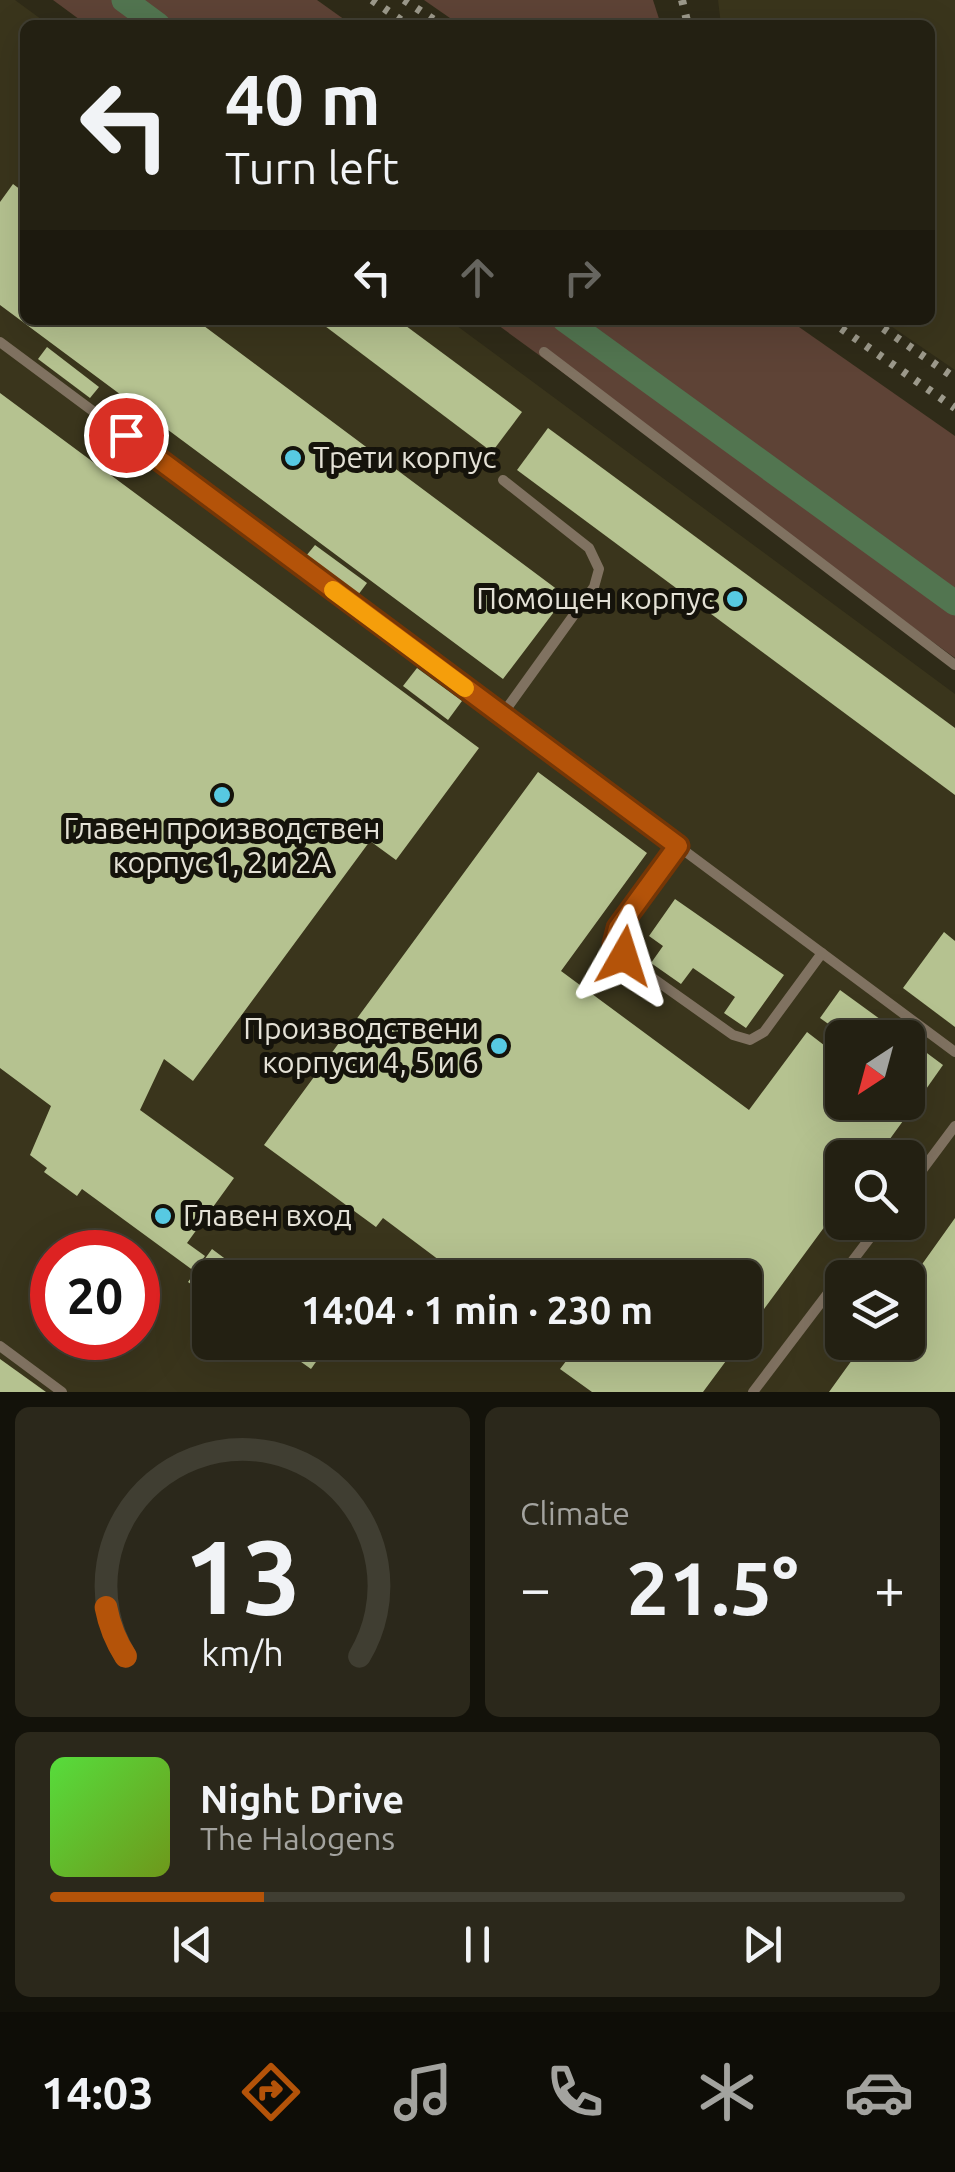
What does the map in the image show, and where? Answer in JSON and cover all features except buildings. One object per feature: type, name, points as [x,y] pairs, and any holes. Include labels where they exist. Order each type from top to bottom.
[{"type":"lane","points":[[0,342],[955,1052]]},
{"type":"lane","points":[[544,352],[955,665]]},
{"type":"lane","points":[[502,715],[594,587],[599,569],[590,548],[503,480]]},
{"type":"lane","points":[[678,846],[618,928],[614,944],[624,956],[733,1035],[750,1040],[764,1032],[822,953]]},
{"type":"lane","points":[[925,1166],[955,1126]]},
{"type":"lane","points":[[753,1392],[868,1240]]},
{"type":"lane","points":[[0,1346],[62,1392]]},
{"type":"shaded area","points":[[0,0],[15,0],[42,20],[20,20],[20,325],[456,325],[955,694],[955,1392],[0,1392]]},
{"type":"shaded area","points":[[53,0],[317,0],[345,20],[80,20]]},
{"type":"shaded area","points":[[424,0],[653,0],[659,20],[453,20]]},
{"type":"shaded area","points":[[718,0],[955,0],[955,370],[889,325],[935,325],[935,20],[720,20]]},
{"type":"shaded area","points":[[498,325],[796,325],[955,436],[955,658]]},
{"type":"waterway","points":[[124,0],[151,20]]},
{"type":"waterway","points":[[572,325],[955,603]]},
{"type":"railway","points":[[372,0],[401,20]]},
{"type":"railway","points":[[404,0],[434,20]]},
{"type":"railway","points":[[682,0],[687,20]]},
{"type":"railway","points":[[836,325],[955,408]]},
{"type":"railway","points":[[878,325],[955,378]]},
{"type":"slow traffic","points":[[333,590],[465,688]]},
{"type":"place","name":"Трети корпус","points":[[293,458]]},
{"type":"place","name":"Помощен корпус","points":[[735,599]]},
{"type":"place","name":"Главен производствен корпус 1, 2 и 2А","points":[[222,795]]},
{"type":"place","name":"Производствени корпуси 4, 5 и 6","points":[[499,1046]]},
{"type":"place","name":"Главен вход","points":[[163,1216]]},
{"type":"route","points":[[126,435],[678,846],[618,928],[614,944],[624,956]]}]
